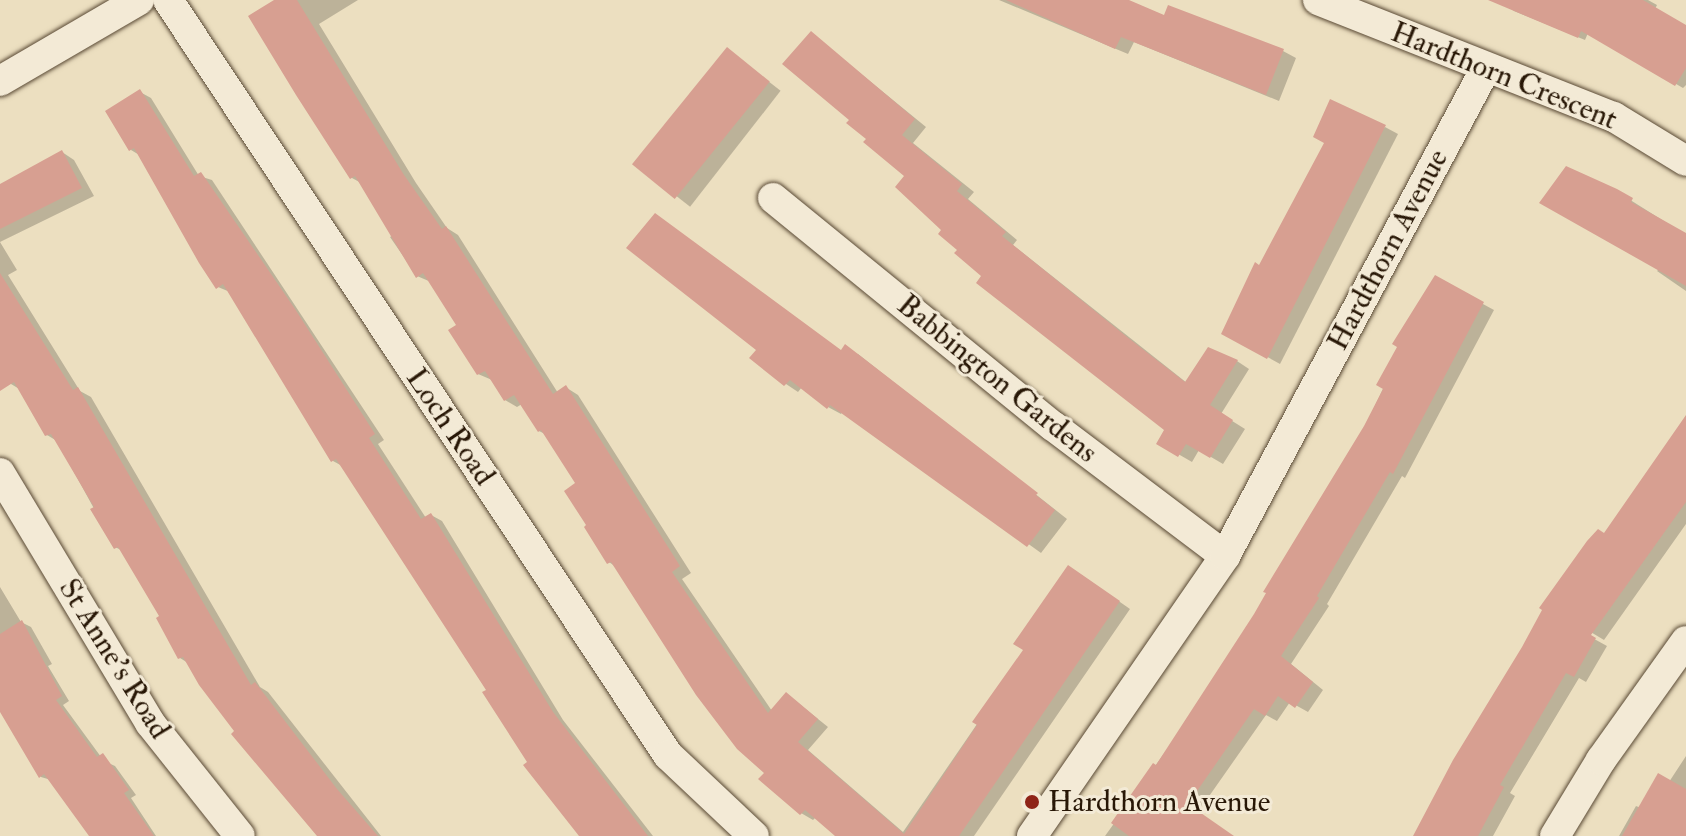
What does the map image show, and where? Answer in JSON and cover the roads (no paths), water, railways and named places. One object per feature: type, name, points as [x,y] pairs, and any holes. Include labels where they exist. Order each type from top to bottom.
[{"type":"street","points":[[0,81],[139,0]]},
{"type":"street","name":"Loch Road","points":[[168,0],[668,755],[754,836]]},
{"type":"street","name":"Hardthorn Crescent","points":[[1318,0],[1614,117],[1686,161]]},
{"type":"street","name":"Hardthorn Avenue","points":[[1032,836],[1225,556],[1486,68]]},
{"type":"street","name":"Babbington Gardens","points":[[773,198],[1053,426],[1225,556]]},
{"type":"street","name":"St Anne's Road","points":[[0,473],[150,723],[240,836]]},
{"type":"street","points":[[1555,836],[1601,760],[1686,641]]},
{"type":"place","name":"Hardthorn Avenue","points":[[1032,802]]}]
